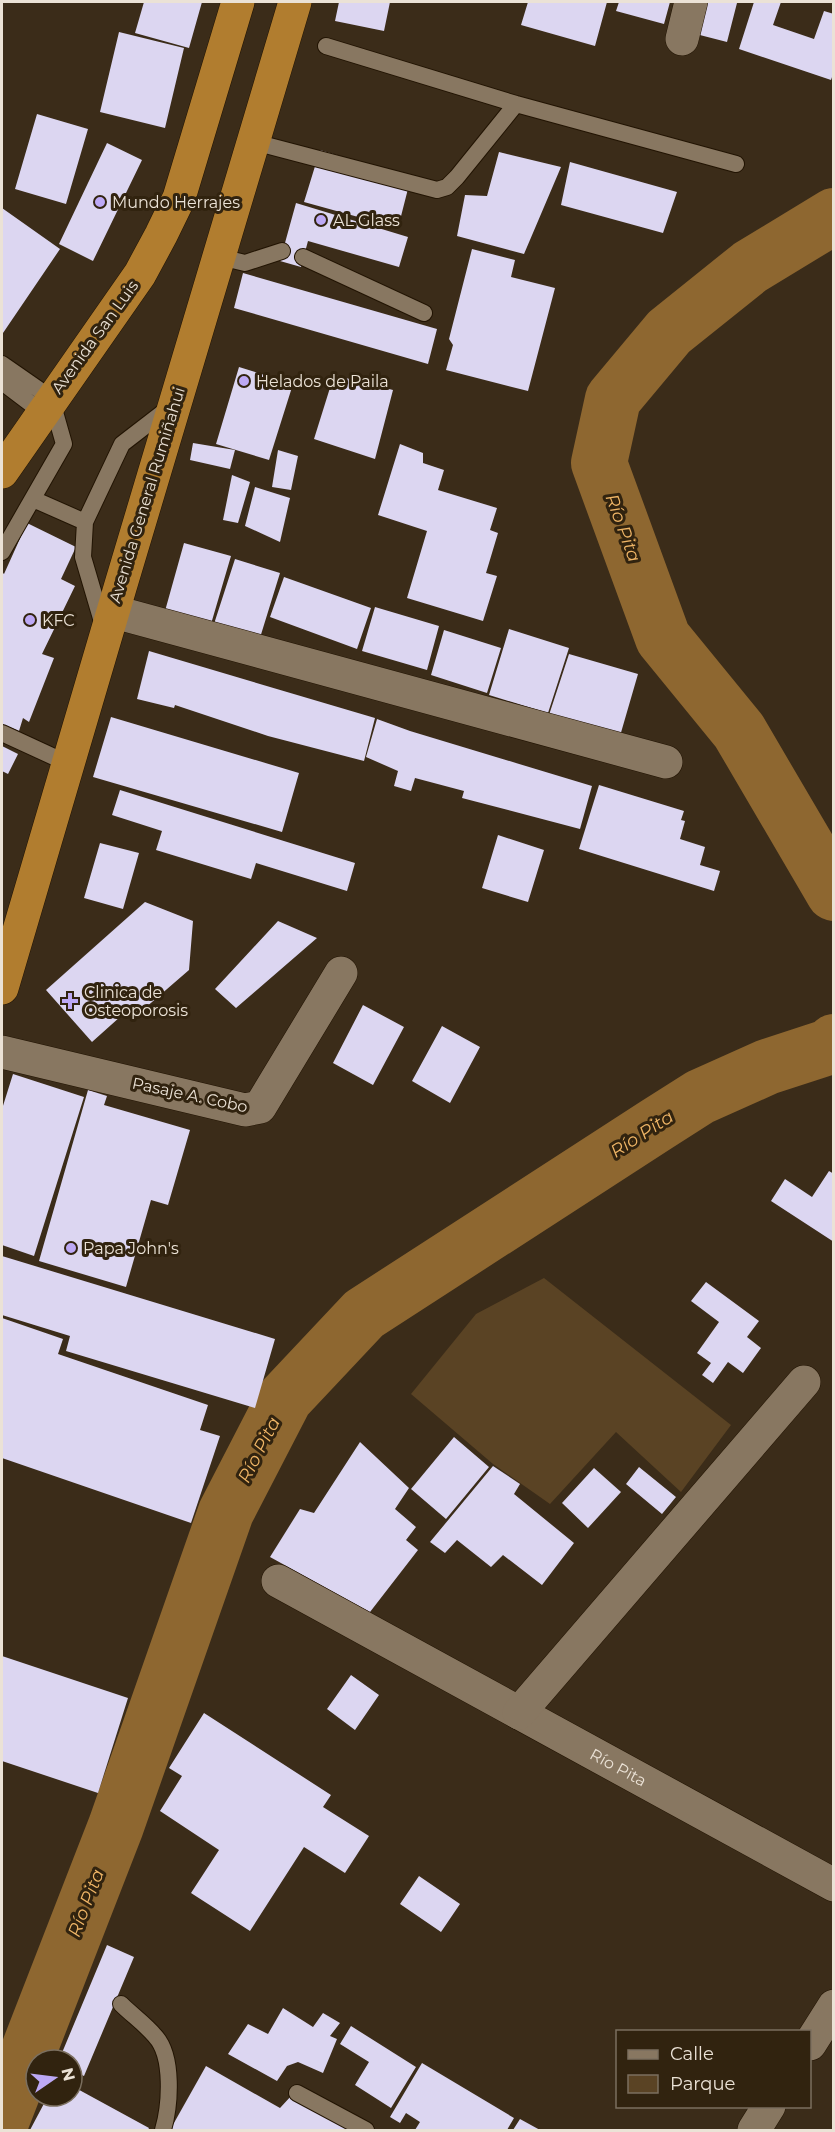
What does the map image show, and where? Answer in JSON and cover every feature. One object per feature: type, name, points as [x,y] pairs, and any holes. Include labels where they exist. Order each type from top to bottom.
[{"type":"highway","name":"Avenida San Luis","points":[[2,472],[140,274],[179,198],[238,2]]},
{"type":"highway","name":"Avenida General Rumiñahui","points":[[2,988],[108,622],[220,257],[295,2]]},
{"type":"street","points":[[682,39],[691,2]]},
{"type":"street","points":[[108,622],[666,762]]},
{"type":"street","name":"Pasaje A. Cobo","points":[[2,1052],[253,1110],[260,1107],[341,973]]},
{"type":"street","points":[[519,1713],[804,1382]]},
{"type":"street","name":"Río Pita","points":[[278,1581],[834,1885]]},
{"type":"street","points":[[811,2042],[834,2006]]},
{"type":"street","points":[[754,2130],[768,2108]]},
{"type":"lane","points":[[326,46],[516,104],[736,164]]},
{"type":"lane","points":[[254,142],[436,190],[447,187],[452,182],[516,104]]},
{"type":"lane","points":[[220,257],[244,263],[282,251]]},
{"type":"lane","points":[[303,257],[424,313]]},
{"type":"lane","points":[[2,364],[47,405],[64,444],[2,552]]},
{"type":"lane","points":[[2,382],[47,405]]},
{"type":"lane","points":[[108,622],[83,557],[85,522],[122,444],[176,402]]},
{"type":"lane","points":[[33,500],[85,522]]},
{"type":"lane","points":[[2,733],[67,763]]},
{"type":"lane","points":[[121,2004],[157,2037],[166,2057],[169,2108],[163,2130]]},
{"type":"lane","points":[[297,2093],[366,2130]]},
{"type":"green space","points":[[544,1278],[731,1425],[681,1492],[616,1432],[550,1504],[493,1464],[411,1394],[476,1314]]},
{"type":"building","points":[[144,2],[202,2],[189,48],[135,33]]},
{"type":"building","points":[[339,2],[390,2],[384,31],[335,21]]},
{"type":"building","points":[[528,2],[607,2],[595,46],[521,25]]},
{"type":"building","points":[[619,2],[670,2],[664,24],[616,11]]},
{"type":"building","points":[[701,2],[737,3],[727,42],[692,33]]},
{"type":"building","points":[[754,2],[781,2],[773,25],[814,39],[824,11],[834,14],[834,71],[831,80],[739,49]]},
{"type":"building","points":[[119,32],[184,48],[165,128],[100,112]]},
{"type":"building","points":[[37,114],[88,129],[66,204],[15,189]]},
{"type":"building","name":"Mundo Herrajes","points":[[107,143],[142,160],[93,261],[59,244]]},
{"type":"building","points":[[320,150],[411,177],[398,228],[304,202]]},
{"type":"building","points":[[499,152],[561,167],[524,254],[457,236],[465,195],[487,196]]},
{"type":"building","points":[[570,162],[677,192],[663,233],[561,205]]},
{"type":"building","name":"AL Glass","points":[[296,203],[408,237],[399,267],[308,241],[301,267],[280,261]]},
{"type":"building","points":[[2,208],[60,249],[3,333],[2,332]]},
{"type":"building","points":[[472,249],[515,260],[511,277],[555,288],[528,391],[446,370],[453,345],[449,339]]},
{"type":"building","points":[[243,273],[437,329],[428,364],[234,308]]},
{"type":"building","points":[[239,367],[293,384],[269,460],[216,444]]},
{"type":"building","points":[[334,375],[393,390],[375,459],[314,439]]},
{"type":"building","points":[[193,443],[235,450],[230,469],[190,460]]},
{"type":"building","points":[[400,444],[423,453],[423,463],[444,470],[438,490],[497,508],[490,530],[498,533],[486,573],[497,576],[483,621],[407,598],[427,531],[378,515]]},
{"type":"building","points":[[278,450],[298,456],[291,490],[272,487]]},
{"type":"building","points":[[232,475],[250,482],[238,523],[223,520]]},
{"type":"building","points":[[255,487],[290,498],[280,542],[245,526]]},
{"type":"building","name":"KFC","points":[[27,523],[76,547],[61,579],[75,586],[42,654],[54,658],[29,722],[23,718],[19,731],[2,724],[2,572],[4,574]]},
{"type":"building","points":[[184,543],[231,556],[211,624],[165,611]]},
{"type":"building","points":[[235,559],[280,573],[259,641],[213,627]]},
{"type":"building","points":[[284,577],[371,608],[357,649],[270,617]]},
{"type":"building","points":[[375,607],[439,626],[427,670],[362,651]]},
{"type":"building","points":[[509,629],[569,648],[548,713],[489,695]]},
{"type":"building","points":[[444,630],[501,648],[487,693],[431,675]]},
{"type":"building","points":[[149,651],[375,718],[364,761],[268,736],[175,705],[174,708],[137,699]]},
{"type":"building","points":[[569,654],[638,674],[620,736],[549,715]]},
{"type":"building","points":[[111,717],[299,773],[282,832],[93,777]]},
{"type":"building","points":[[377,719],[592,786],[580,829],[462,798],[464,791],[415,778],[411,791],[394,786],[398,771],[366,757]]},
{"type":"building","points":[[2,746],[18,754],[8,774],[2,771]]},
{"type":"building","points":[[599,785],[684,811],[681,820],[685,821],[680,839],[705,847],[700,865],[720,871],[714,891],[579,849]]},
{"type":"building","points":[[120,790],[355,863],[347,891],[256,863],[251,879],[156,850],[162,831],[112,815]]},
{"type":"building","points":[[498,835],[544,850],[528,902],[482,888]]},
{"type":"building","points":[[100,843],[139,853],[123,909],[84,898]]},
{"type":"building","points":[[145,902],[193,921],[189,970],[137,1015],[130,1008],[92,1042],[46,990]]},
{"type":"building","points":[[278,921],[317,938],[236,1008],[215,989]]},
{"type":"building","points":[[363,1005],[404,1027],[373,1085],[333,1063]]},
{"type":"building","points":[[442,1026],[480,1047],[450,1103],[412,1081]]},
{"type":"building","points":[[13,1074],[84,1097],[34,1256],[2,1245],[2,1109]]},
{"type":"building","points":[[88,1090],[107,1096],[104,1105],[190,1130],[168,1205],[151,1200],[126,1287],[39,1261]]},
{"type":"building","points":[[829,1171],[834,1174],[834,1242],[771,1201],[785,1179],[812,1197]]},
{"type":"building","points":[[2,1256],[275,1339],[255,1408],[66,1351],[70,1336],[2,1315]]},
{"type":"building","points":[[706,1282],[759,1321],[747,1337],[761,1348],[743,1373],[728,1362],[713,1383],[702,1375],[711,1363],[697,1353],[719,1322],[691,1301]]},
{"type":"building","points":[[2,1318],[63,1339],[58,1354],[208,1405],[200,1430],[220,1436],[191,1523],[2,1458]]},
{"type":"building","points":[[454,1437],[489,1467],[446,1519],[411,1489]]},
{"type":"building","points":[[360,1442],[409,1488],[395,1509],[416,1527],[406,1540],[418,1550],[370,1612],[270,1557],[300,1509],[314,1513]]},
{"type":"building","points":[[493,1466],[520,1484],[514,1494],[574,1543],[542,1585],[503,1555],[491,1567],[457,1540],[445,1553],[430,1542]]},
{"type":"building","points":[[639,1467],[676,1497],[662,1514],[626,1484]]},
{"type":"building","points":[[594,1468],[621,1492],[588,1528],[562,1503]]},
{"type":"building","points":[[2,1656],[128,1698],[98,1793],[2,1761]]},
{"type":"building","points":[[351,1675],[379,1695],[355,1730],[327,1709]]},
{"type":"building","points":[[204,1713],[331,1795],[323,1807],[369,1836],[345,1873],[304,1847],[250,1931],[191,1893],[219,1850],[160,1811],[182,1776],[169,1768]]},
{"type":"building","points":[[419,1876],[460,1904],[441,1932],[400,1904]]},
{"type":"building","points":[[107,1945],[134,1957],[84,2076],[84,2048],[64,2048]]},
{"type":"building","points":[[283,2008],[313,2027],[323,2013],[340,2023],[330,2036],[337,2039],[323,2073],[298,2062],[287,2066],[277,2081],[228,2054],[248,2024],[268,2034]]},
{"type":"building","points":[[351,2026],[416,2067],[391,2108],[355,2085],[369,2062],[340,2044]]},
{"type":"building","points":[[422,2063],[514,2118],[507,2130],[415,2130],[420,2122],[406,2113],[400,2123],[390,2117]]},
{"type":"building","points":[[206,2066],[280,2108],[292,2095],[353,2130],[170,2130]]},
{"type":"building","points":[[84,2093],[149,2128],[148,2130],[30,2130],[42,2108],[84,2108]]},
{"type":"building","points":[[520,2119],[540,2130],[513,2130]]},
{"type":"waterway","name":"Río Pita","points":[[834,216],[750,267],[669,332],[613,399],[599,463],[663,638],[739,731],[834,893]]},
{"type":"waterway","name":"Río Pita","points":[[2,2119],[116,1826],[226,1512],[285,1398],[364,1314],[700,1097],[767,1067],[831,1046],[834,1042]]},
{"type":"place","name":"Mundo Herrajes","points":[[100,202]]},
{"type":"place","name":"AL Glass","points":[[321,220]]},
{"type":"place","name":"Helados de Paila","points":[[244,381]]},
{"type":"place","name":"KFC","points":[[30,620]]},
{"type":"place","name":"Clinica de Osteoporosis","points":[[70,1001]]},
{"type":"place","name":"Papa John's","points":[[71,1248]]}]
